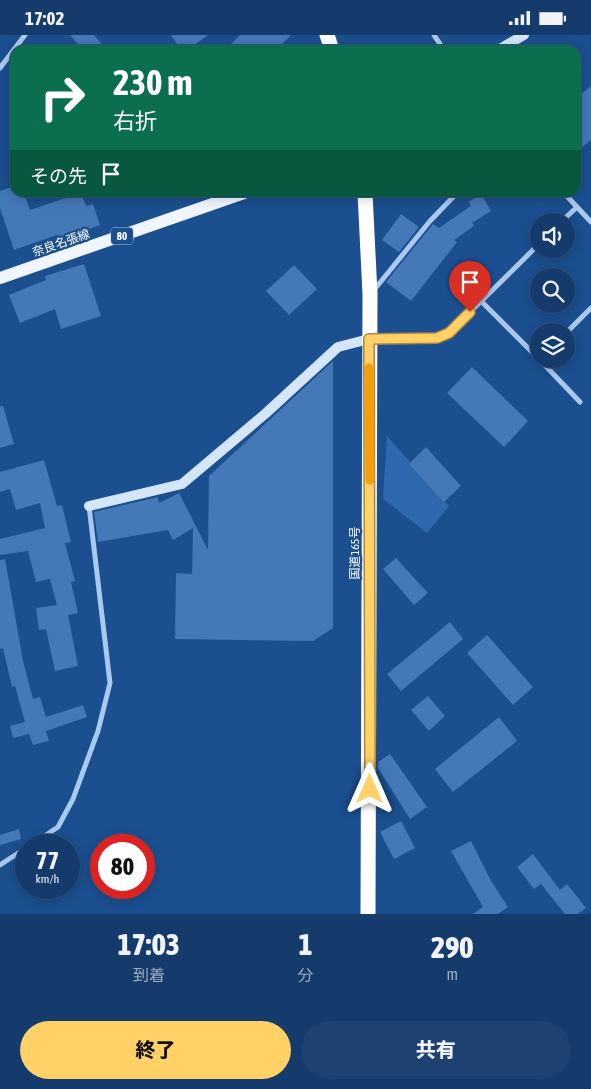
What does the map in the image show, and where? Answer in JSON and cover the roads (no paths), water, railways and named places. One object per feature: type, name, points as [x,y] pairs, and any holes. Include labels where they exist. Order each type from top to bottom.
[{"type":"highway","name":"国道165号","points":[[365,197],[370,294],[368,914]]},
{"type":"main road","name":"奈良名張線","points":[[0,278],[233,197]]},
{"type":"street","points":[[17,45],[25,35]]},
{"type":"street","points":[[434,35],[440,44]]},
{"type":"street","points":[[507,45],[524,35]]},
{"type":"street","points":[[0,68],[10,55]]},
{"type":"street","points":[[370,294],[430,221],[454,197]]},
{"type":"street","points":[[568,197],[591,222]]},
{"type":"street","points":[[571,213],[577,207]]},
{"type":"street","points":[[48,834],[58,827],[73,799],[98,731],[110,683],[89,506],[182,484],[265,415],[338,347],[369,339],[443,336],[530,253]]},
{"type":"street","points":[[481,301],[530,350]]},
{"type":"street","points":[[575,324],[591,308]]},
{"type":"street","points":[[548,368],[580,402]]},
{"type":"street","points":[[0,865],[15,856]]}]
